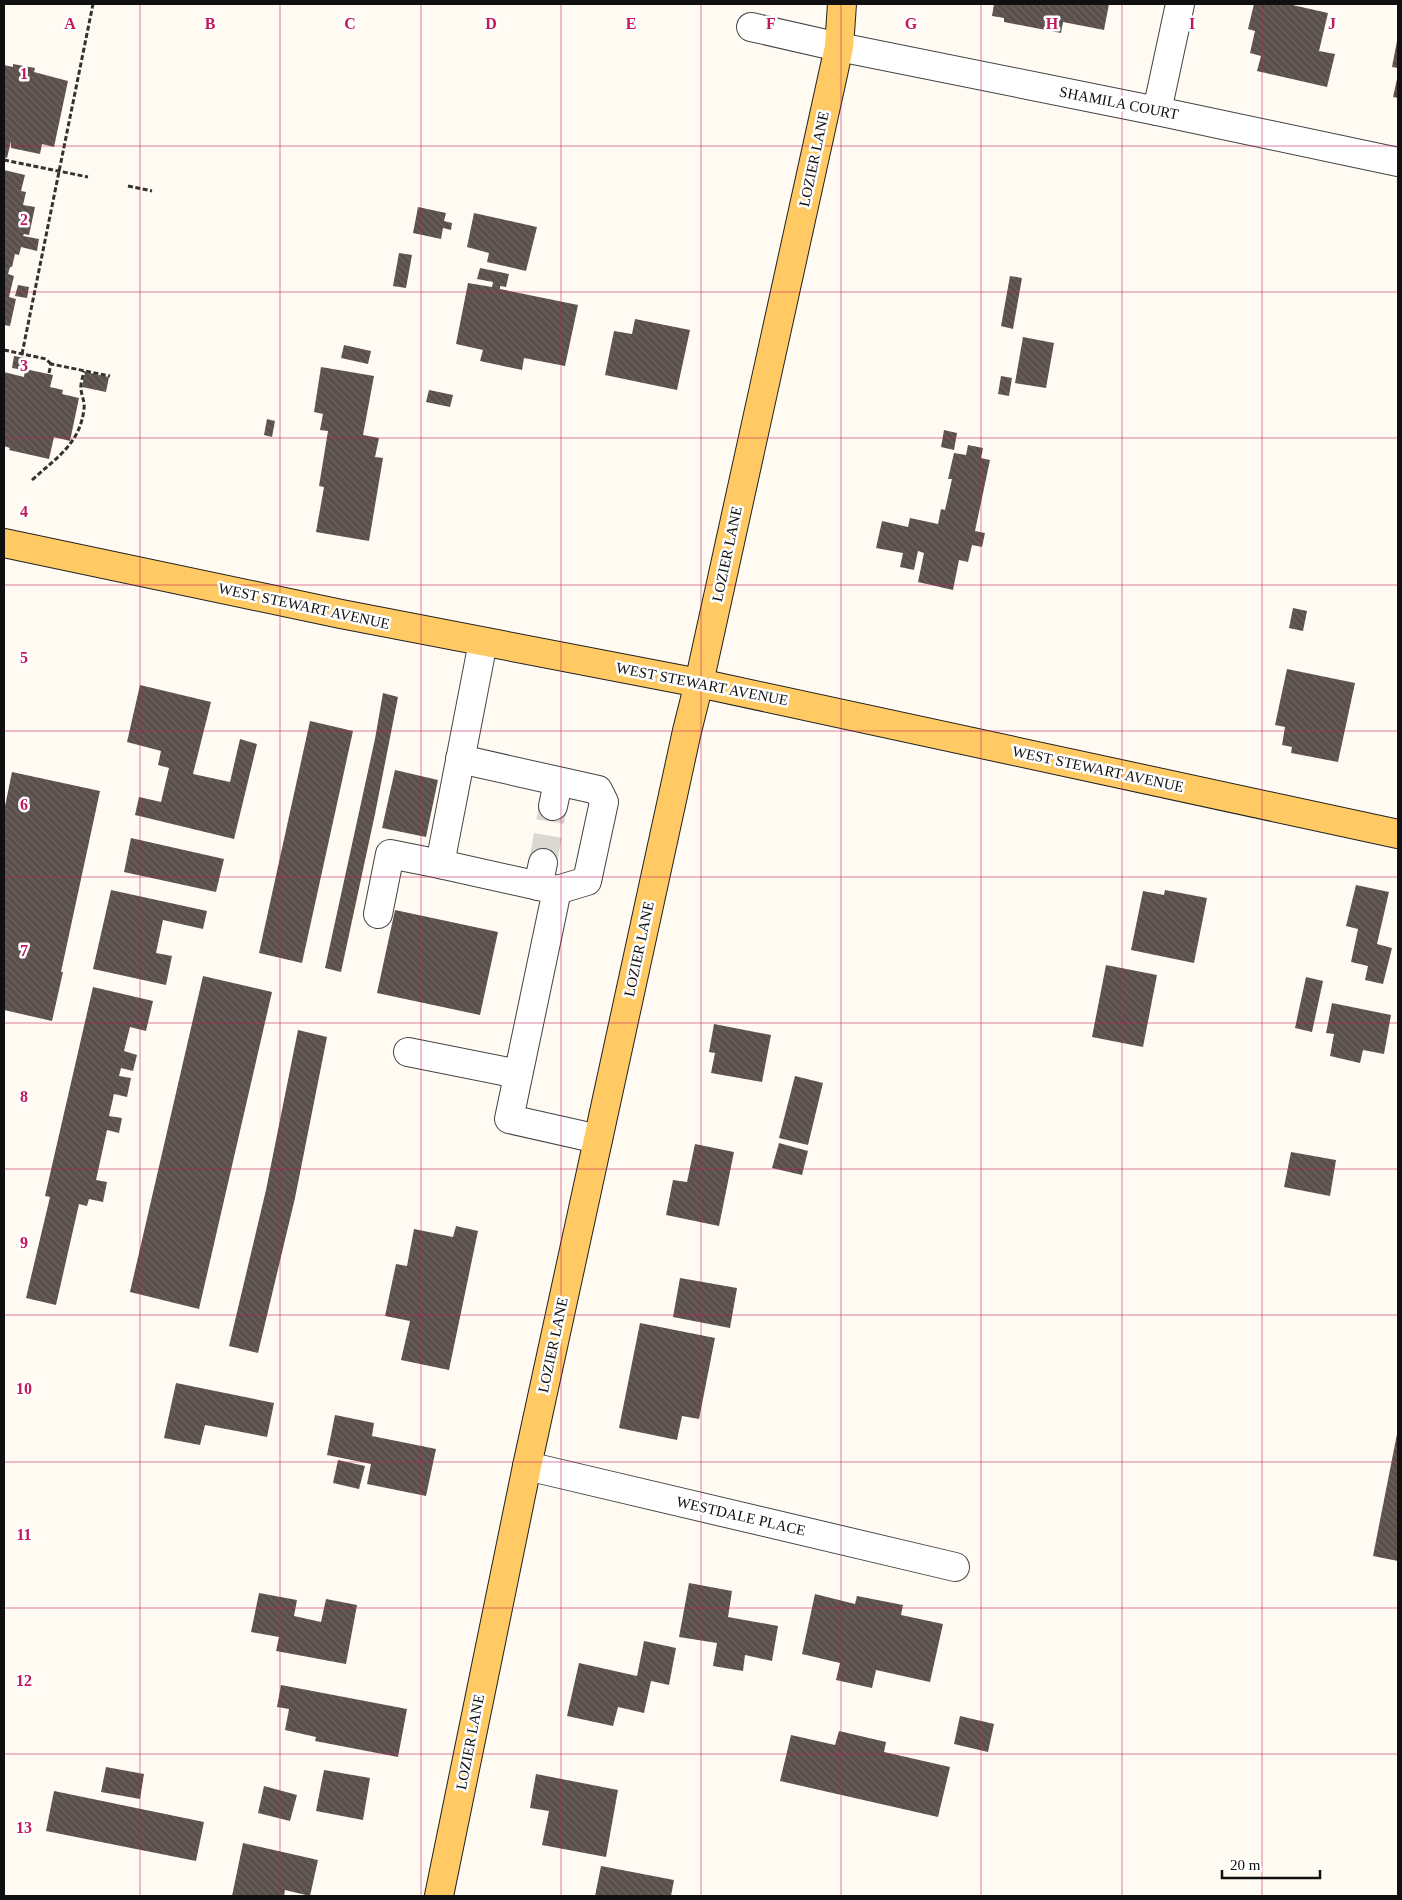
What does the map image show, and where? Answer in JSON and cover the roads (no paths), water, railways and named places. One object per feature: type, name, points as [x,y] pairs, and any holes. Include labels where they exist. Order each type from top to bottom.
[{"type":"main road","name":"LOZIER LANE","points":[[439,1896],[526,1466],[839,47],[842,4]]},
{"type":"main road","name":"WEST STEWART AVENUE","points":[[4,542],[331,612],[699,683],[1398,834]]},
{"type":"street","points":[[1157,111],[1180,4]]},
{"type":"street","name":"SHAMILA COURT","points":[[751,27],[839,47],[1398,162]]},
{"type":"street","points":[[460,759],[556,795],[598,790],[604,802],[587,880],[546,880],[440,864],[460,759],[483,642]]},
{"type":"street","points":[[378,914],[390,854],[446,865]]},
{"type":"street","points":[[546,880],[518,1074],[509,1119],[598,1139]]},
{"type":"street","points":[[408,1052],[518,1074]]},
{"type":"street","name":"WESTDALE PLACE","points":[[526,1466],[955,1567]]},
{"type":"tunnel","points":[[543,863],[553,806]]}]
